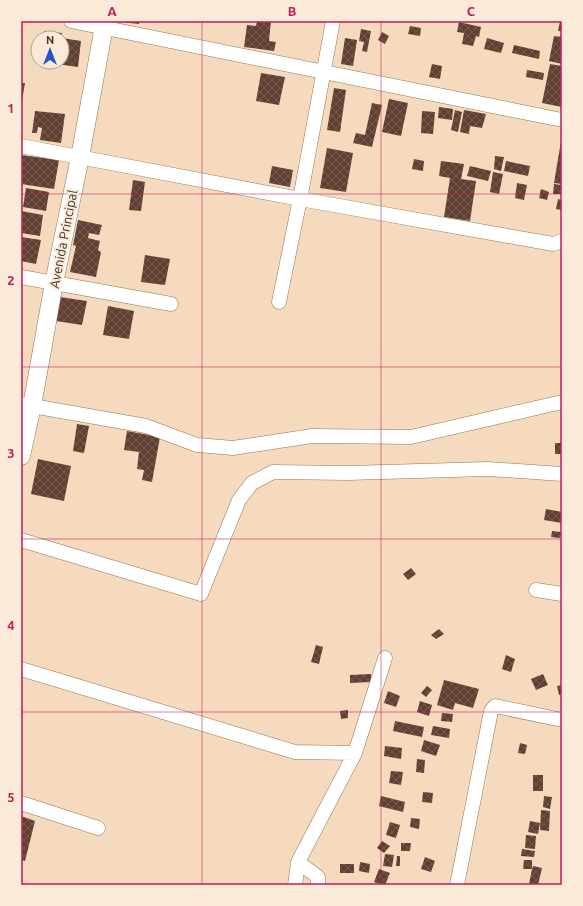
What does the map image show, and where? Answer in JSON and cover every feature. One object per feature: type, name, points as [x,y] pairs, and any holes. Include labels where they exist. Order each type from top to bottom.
[{"type":"street","points":[[71,21],[104,24],[324,72],[562,120]]},
{"type":"street","points":[[279,302],[333,21]]},
{"type":"street","name":"Avenida Principal","points":[[21,456],[27,405],[80,157],[104,24]]},
{"type":"street","points":[[21,146],[300,199],[553,244],[562,241]]},
{"type":"street","points":[[21,277],[171,304]]},
{"type":"street","points":[[27,405],[146,426],[197,444],[232,448],[312,436],[411,437],[562,402]]},
{"type":"street","points":[[21,540],[201,594],[239,500],[252,483],[273,472],[348,473],[488,469],[562,474]]},
{"type":"street","points":[[536,590],[562,594]]},
{"type":"street","points":[[295,885],[298,862],[355,753],[385,658]]},
{"type":"street","points":[[21,670],[295,752],[355,753]]},
{"type":"street","points":[[457,885],[491,711],[496,706],[562,720]]},
{"type":"street","points":[[21,803],[98,828]]},
{"type":"street","points":[[298,862],[318,877],[318,885]]},
{"type":"building","points":[[139,21],[139,24],[121,22]]},
{"type":"building","points":[[257,21],[271,21],[269,41],[276,42],[274,51],[244,47],[247,25],[256,26]]},
{"type":"building","points":[[560,21],[562,21],[562,31],[558,31]]},
{"type":"building","points":[[459,22],[481,27],[479,37],[476,36],[473,46],[462,44],[464,33],[457,32]]},
{"type":"building","points":[[410,26],[421,28],[420,36],[408,34]]},
{"type":"building","points":[[361,29],[371,31],[367,52],[362,51],[364,42],[359,41]]},
{"type":"building","points":[[382,32],[389,36],[385,44],[378,40]]},
{"type":"building","points":[[554,36],[562,37],[562,64],[549,61]]},
{"type":"building","points":[[345,38],[357,40],[353,66],[341,64]]},
{"type":"building","points":[[487,38],[504,43],[501,53],[484,49]]},
{"type":"building","points":[[70,39],[81,41],[78,67],[70,66]]},
{"type":"building","points":[[514,45],[540,51],[539,59],[512,53]]},
{"type":"building","points":[[432,64],[442,66],[440,79],[429,77]]},
{"type":"building","points":[[550,64],[562,66],[562,107],[542,103]]},
{"type":"building","points":[[527,70],[544,73],[543,80],[526,77]]},
{"type":"building","points":[[261,73],[285,77],[279,105],[256,101]]},
{"type":"building","points":[[21,83],[25,83],[22,101],[21,101]]},
{"type":"building","points":[[334,88],[346,90],[340,132],[327,130]]},
{"type":"building","points":[[389,99],[408,103],[401,136],[382,132]]},
{"type":"building","points":[[372,103],[382,105],[372,147],[353,143],[356,133],[365,135]]},
{"type":"building","points":[[439,107],[453,109],[452,120],[438,118]]},
{"type":"building","points":[[455,110],[462,112],[458,132],[451,130]]},
{"type":"building","points":[[464,110],[486,114],[482,128],[470,126],[469,134],[460,132]]},
{"type":"building","points":[[35,111],[65,114],[61,143],[40,140],[42,128],[38,127],[37,133],[32,133]]},
{"type":"building","points":[[422,111],[435,112],[433,134],[421,133]]},
{"type":"building","points":[[562,141],[562,184],[554,183]]},
{"type":"building","points":[[327,148],[353,153],[346,192],[320,188]]},
{"type":"building","points":[[21,155],[59,160],[54,189],[21,184]]},
{"type":"building","points":[[495,156],[504,157],[501,171],[494,169]]},
{"type":"building","points":[[414,159],[424,161],[423,171],[412,169]]},
{"type":"building","points":[[441,161],[464,164],[461,179],[476,181],[470,221],[444,217],[450,178],[439,176]]},
{"type":"building","points":[[506,161],[530,166],[528,176],[504,171]]},
{"type":"building","points":[[272,166],[293,170],[290,187],[269,183]]},
{"type":"building","points":[[470,166],[491,171],[488,181],[467,176]]},
{"type":"building","points":[[493,172],[503,174],[499,194],[490,192]]},
{"type":"building","points":[[133,180],[145,182],[141,211],[129,210]]},
{"type":"building","points":[[517,183],[527,185],[524,200],[515,198]]},
{"type":"building","points":[[554,184],[562,185],[562,194],[553,194]]},
{"type":"building","points":[[26,188],[49,192],[46,211],[23,207]]},
{"type":"building","points":[[541,189],[549,192],[547,200],[539,198]]},
{"type":"building","points":[[558,199],[562,200],[562,210],[556,209]]},
{"type":"building","points":[[21,211],[43,215],[40,236],[21,233]]},
{"type":"building","points":[[78,220],[102,225],[99,235],[89,233],[88,238],[100,241],[98,250],[101,252],[96,277],[70,272],[76,246],[73,245]]},
{"type":"building","points":[[21,237],[41,240],[36,264],[21,261]]},
{"type":"building","points":[[145,255],[170,259],[165,285],[141,282]]},
{"type":"building","points":[[60,297],[87,301],[82,325],[56,321]]},
{"type":"building","points":[[108,306],[134,311],[129,339],[103,335]]},
{"type":"building","points":[[77,424],[89,426],[84,453],[73,451]]},
{"type":"building","points":[[127,431],[160,437],[152,482],[142,480],[144,470],[137,469],[139,452],[124,450]]},
{"type":"building","points":[[555,443],[562,443],[562,454],[555,454]]},
{"type":"building","points":[[38,459],[71,466],[64,501],[31,494]]},
{"type":"building","points":[[546,509],[562,512],[562,523],[544,520]]},
{"type":"building","points":[[552,531],[561,532],[560,538],[551,537]]},
{"type":"building","points":[[411,568],[416,574],[408,580],[403,574]]},
{"type":"building","points":[[439,629],[444,634],[436,639],[431,635]]},
{"type":"building","points":[[316,645],[323,647],[319,664],[311,662]]},
{"type":"building","points":[[506,655],[515,659],[511,672],[502,669]]},
{"type":"building","points":[[371,674],[371,682],[350,683],[350,675]]},
{"type":"building","points":[[543,674],[548,685],[536,690],[531,679]]},
{"type":"building","points":[[444,680],[479,689],[473,708],[455,703],[453,710],[437,705]]},
{"type":"building","points":[[562,685],[562,694],[559,695],[557,686]]},
{"type":"building","points":[[427,686],[432,690],[426,697],[421,693]]},
{"type":"building","points":[[388,691],[400,696],[396,707],[384,703]]},
{"type":"building","points":[[420,701],[432,705],[429,716],[417,712]]},
{"type":"building","points":[[348,710],[348,718],[341,719],[340,711]]},
{"type":"building","points":[[442,713],[453,714],[452,722],[441,721]]},
{"type":"building","points":[[395,721],[424,727],[422,737],[393,731]]},
{"type":"building","points":[[433,726],[450,729],[449,738],[431,735]]},
{"type":"building","points":[[424,740],[440,745],[436,756],[421,751]]},
{"type":"building","points":[[520,743],[527,745],[525,754],[518,753]]},
{"type":"building","points":[[385,746],[402,748],[401,759],[384,756]]},
{"type":"building","points":[[417,759],[425,760],[424,773],[416,772]]},
{"type":"building","points":[[391,771],[403,772],[401,785],[389,783]]},
{"type":"building","points":[[533,775],[543,775],[543,791],[533,791]]},
{"type":"building","points":[[423,792],[433,793],[432,803],[422,802]]},
{"type":"building","points":[[381,796],[405,802],[403,812],[379,806]]},
{"type":"building","points":[[544,796],[552,797],[550,809],[543,807]]},
{"type":"building","points":[[541,810],[550,811],[549,831],[540,830]]},
{"type":"building","points":[[21,816],[35,821],[25,861],[21,860]]},
{"type":"building","points":[[411,818],[420,819],[419,829],[410,827]]},
{"type":"building","points":[[530,821],[540,823],[538,834],[528,832]]},
{"type":"building","points":[[390,822],[400,825],[396,838],[386,835]]},
{"type":"building","points":[[526,835],[536,836],[535,849],[525,848]]},
{"type":"building","points":[[382,841],[390,846],[384,853],[377,848]]},
{"type":"building","points":[[401,843],[411,843],[410,851],[401,851]]},
{"type":"building","points":[[522,849],[535,851],[534,857],[521,856]]},
{"type":"building","points":[[385,854],[394,855],[392,867],[383,866]]},
{"type":"building","points":[[397,856],[400,856],[400,866],[396,866]]},
{"type":"building","points":[[425,857],[435,861],[431,872],[421,869]]},
{"type":"building","points":[[524,860],[532,860],[532,869],[523,869]]},
{"type":"building","points":[[360,862],[370,864],[369,873],[359,871]]},
{"type":"building","points":[[340,864],[354,864],[354,873],[340,873]]},
{"type":"building","points":[[533,866],[542,868],[538,885],[529,884]]},
{"type":"building","points":[[379,869],[390,873],[385,885],[374,882]]}]
